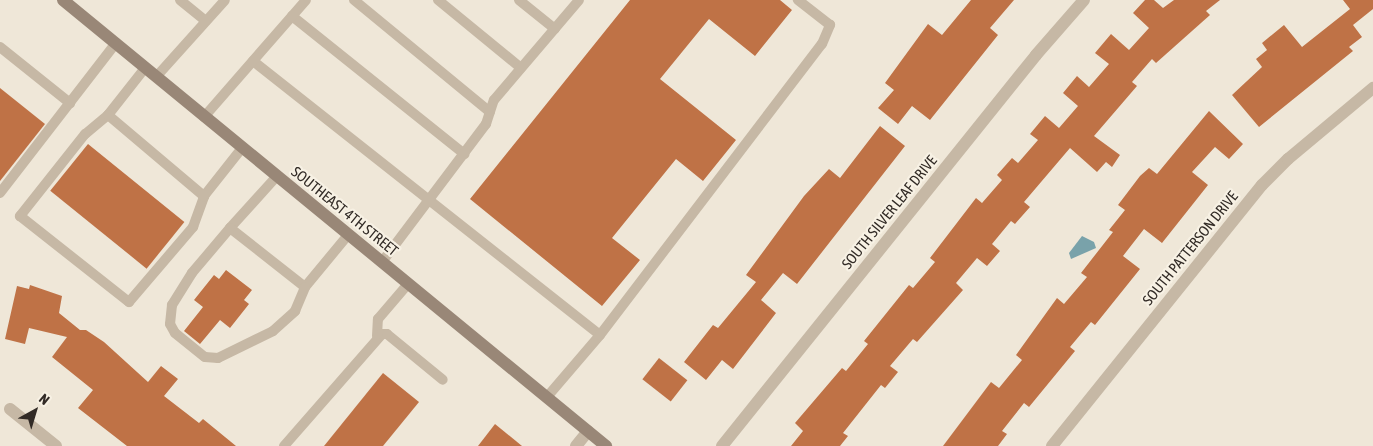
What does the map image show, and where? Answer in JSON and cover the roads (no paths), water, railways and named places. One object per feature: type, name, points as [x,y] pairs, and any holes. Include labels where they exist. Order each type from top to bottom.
[{"type":"main road","name":"SOUTHEAST 4TH STREET","points":[[63,0],[606,446]]},
{"type":"street","name":"SOUTH SILVER LEAF DRIVE","points":[[722,446],[1036,55],[1084,0]]},
{"type":"street","name":"SOUTH PATTERSON DRIVE","points":[[1052,446],[1262,185],[1288,159],[1373,88]]},
{"type":"street","points":[[10,409],[56,446]]},
{"type":"street","points":[[576,446],[588,430]]},
{"type":"lane","points":[[180,0],[206,21]]},
{"type":"lane","points":[[156,77],[225,0]]},
{"type":"lane","points":[[204,117],[306,0]]},
{"type":"lane","points":[[354,0],[490,112]]},
{"type":"lane","points":[[438,0],[521,68]]},
{"type":"lane","points":[[519,0],[555,29]]},
{"type":"lane","points":[[382,262],[486,124],[494,100],[580,0]]},
{"type":"lane","points":[[547,397],[600,334],[822,44],[830,25],[798,0]]},
{"type":"lane","points":[[292,16],[464,154]]},
{"type":"lane","points":[[0,193],[116,43]]},
{"type":"lane","points":[[0,47],[70,103]]},
{"type":"lane","points":[[252,61],[431,199],[600,334]]},
{"type":"lane","points":[[145,68],[108,116],[85,134],[20,216],[129,302],[193,227],[204,196],[242,148]]},
{"type":"lane","points":[[108,116],[204,196]]},
{"type":"lane","points":[[277,176],[192,272],[172,305],[170,324],[175,333],[205,356],[218,358],[273,331],[295,311],[305,287],[348,235]]},
{"type":"lane","points":[[230,228],[305,287]]},
{"type":"lane","points":[[284,446],[377,336],[378,319],[408,284]]},
{"type":"lane","points":[[377,336],[387,334],[443,380]]},
{"type":"water","points":[[1082,236],[1094,242],[1096,248],[1071,259],[1069,253]]}]
